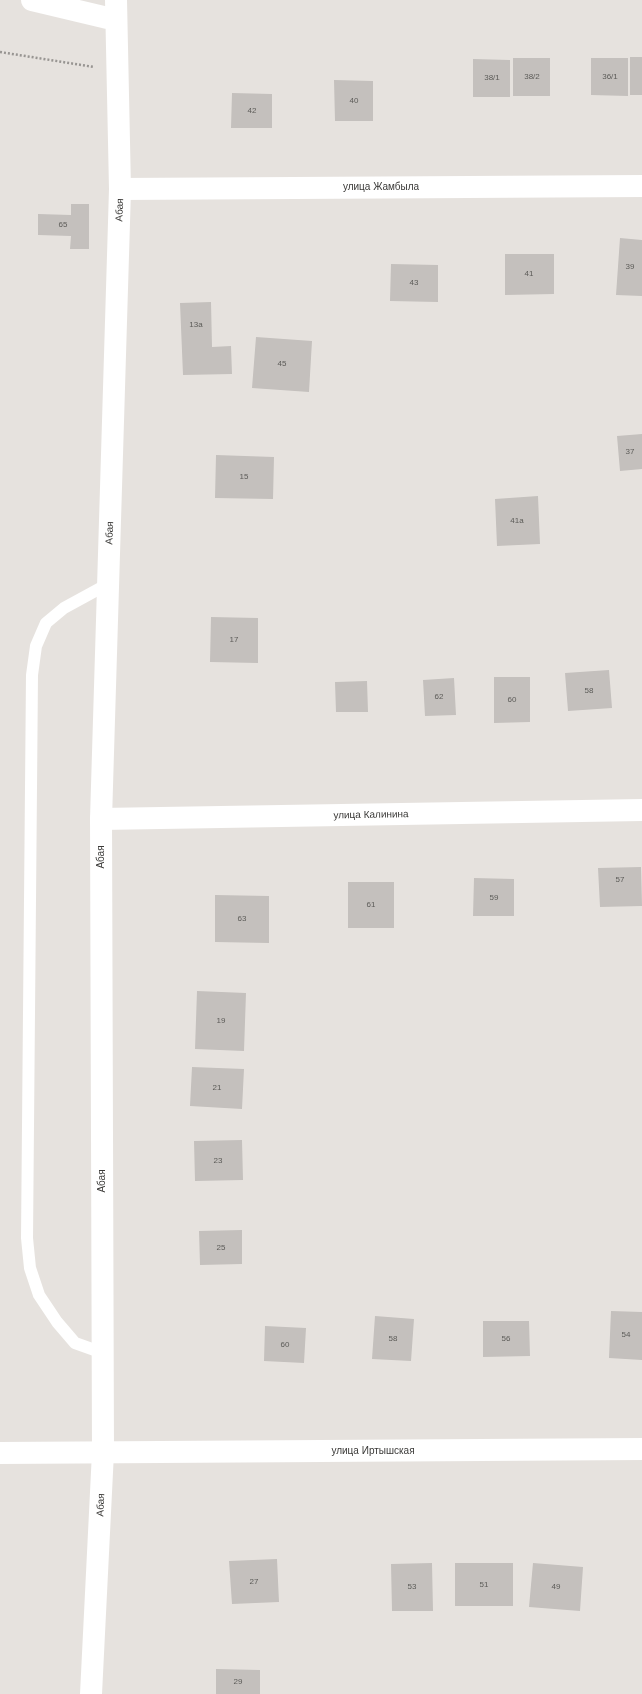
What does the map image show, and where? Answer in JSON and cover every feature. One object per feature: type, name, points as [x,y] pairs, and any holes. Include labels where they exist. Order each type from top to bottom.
[{"type":"street","points":[[32,0],[116,10]]},
{"type":"street","name":"Абая","points":[[90,1694],[103,1452],[101,819],[120,189],[116,10]]},
{"type":"street","name":"улица Жамбыла","points":[[120,189],[642,186]]},
{"type":"street","name":"улица Калинина","points":[[101,819],[642,810]]},
{"type":"street","name":"улица Иртышская","points":[[0,1453],[642,1449]]},
{"type":"lane","points":[[103,1354],[75,1343],[57,1322],[39,1295],[30,1268],[28,1207],[32,675],[36,646],[46,623],[64,608],[108,584]]},
{"type":"path","points":[[0,52],[118,71]]},
{"type":"building","points":[[630,57],[642,57],[642,95],[630,95]]},
{"type":"building","points":[[513,58],[550,58],[550,96],[513,96]]},
{"type":"building","points":[[591,58],[628,58],[628,96],[591,95]]},
{"type":"building","points":[[473,59],[510,60],[510,97],[473,97]]},
{"type":"building","points":[[334,80],[373,81],[373,121],[335,121]]},
{"type":"building","points":[[232,93],[272,94],[272,128],[231,128]]},
{"type":"building","points":[[71,204],[89,204],[89,249],[70,249],[71,236],[38,235],[38,214],[71,215]]},
{"type":"building","points":[[620,238],[642,240],[642,296],[616,295]]},
{"type":"building","points":[[505,254],[554,254],[554,294],[505,295]]},
{"type":"building","points":[[391,264],[438,265],[438,302],[390,301]]},
{"type":"building","points":[[211,302],[212,347],[231,346],[232,374],[183,375],[180,303]]},
{"type":"building","points":[[256,337],[312,341],[309,392],[252,388]]},
{"type":"building","points":[[642,434],[642,469],[620,471],[617,436]]},
{"type":"building","points":[[216,455],[274,457],[273,499],[215,498]]},
{"type":"building","points":[[538,496],[540,544],[497,546],[495,499]]},
{"type":"building","points":[[211,617],[258,618],[258,663],[210,662]]},
{"type":"building","points":[[609,670],[612,708],[568,711],[565,673]]},
{"type":"building","points":[[494,677],[530,677],[530,722],[494,723]]},
{"type":"building","points":[[454,678],[456,715],[425,716],[423,680]]},
{"type":"building","points":[[367,681],[368,712],[336,712],[335,682]]},
{"type":"building","points":[[641,867],[642,906],[600,907],[598,868]]},
{"type":"building","points":[[474,878],[514,879],[514,916],[473,916]]},
{"type":"building","points":[[348,882],[394,882],[394,928],[348,928]]},
{"type":"building","points":[[215,895],[269,896],[269,943],[215,942]]},
{"type":"building","points":[[197,991],[246,993],[244,1051],[195,1049]]},
{"type":"building","points":[[192,1067],[244,1069],[242,1109],[190,1106]]},
{"type":"building","points":[[242,1140],[243,1180],[195,1181],[194,1141]]},
{"type":"building","points":[[242,1230],[242,1264],[200,1265],[199,1231]]},
{"type":"building","points":[[611,1311],[642,1312],[642,1360],[609,1358]]},
{"type":"building","points":[[375,1316],[414,1319],[411,1361],[372,1359]]},
{"type":"building","points":[[483,1321],[529,1321],[530,1356],[483,1357]]},
{"type":"building","points":[[265,1326],[306,1328],[304,1363],[264,1361]]},
{"type":"building","points":[[277,1559],[279,1602],[232,1604],[229,1561]]},
{"type":"building","points":[[432,1563],[433,1611],[392,1611],[391,1564]]},
{"type":"building","points":[[455,1563],[513,1563],[513,1606],[455,1606]]},
{"type":"building","points":[[533,1563],[583,1567],[580,1611],[529,1607]]},
{"type":"building","points":[[216,1669],[260,1670],[260,1694],[216,1694]]}]
